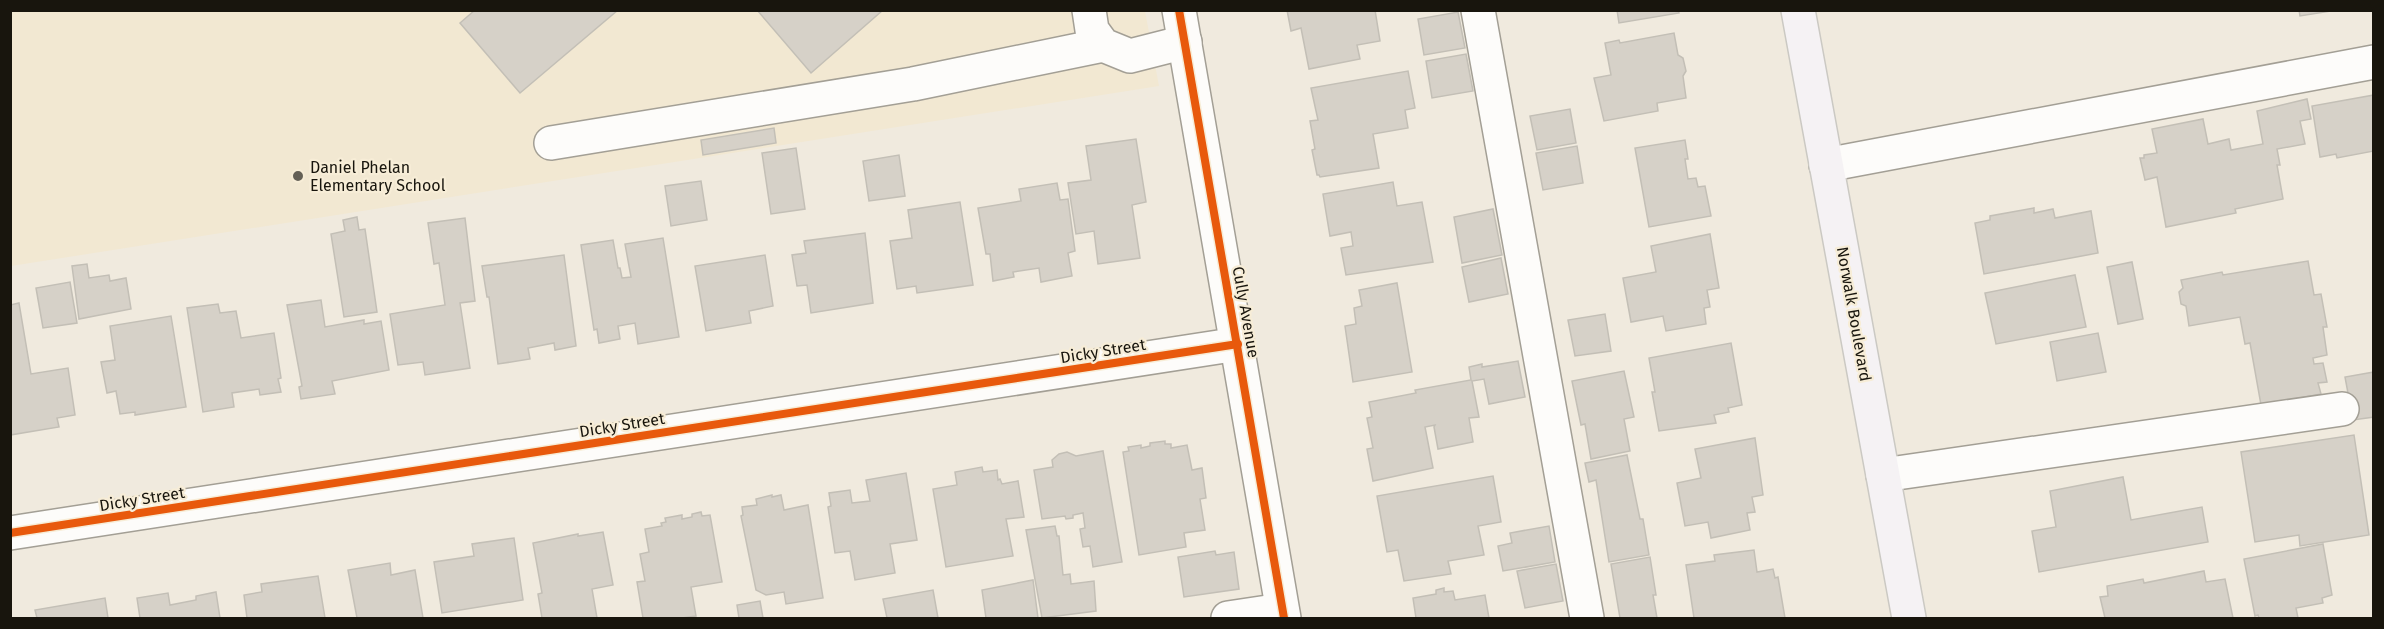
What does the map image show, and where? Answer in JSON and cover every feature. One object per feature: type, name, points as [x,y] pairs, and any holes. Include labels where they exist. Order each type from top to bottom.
[{"type":"main road","name":"Norwalk Boulevard","points":[[1798,10],[1909,618]]},
{"type":"street","points":[[1089,10],[1092,30],[1103,45],[1130,56],[1185,42]]},
{"type":"street","name":"Cully Avenue","points":[[1179,10],[1283,614]]},
{"type":"street","points":[[1478,10],[1587,618]]},
{"type":"street","points":[[551,143],[913,84],[1103,45]]},
{"type":"street","points":[[1826,165],[2373,62]]},
{"type":"street","name":"Dicky Street","points":[[10,533],[1238,344]]},
{"type":"street","points":[[1883,475],[2342,409]]},
{"type":"street","points":[[1228,618],[1283,614]]},
{"type":"shaded area","name":"Daniel Phelan Elementary School","points":[[11,11],[1145,11],[1159,86],[11,266]]},
{"type":"building","points":[[475,10],[618,10],[520,93],[460,23]]},
{"type":"building","points":[[757,10],[883,10],[811,73]]},
{"type":"building","points":[[1287,10],[1375,10],[1380,41],[1357,45],[1360,59],[1309,69],[1301,28],[1291,31]]},
{"type":"building","points":[[1617,10],[1678,10],[1679,13],[1619,23]]},
{"type":"building","points":[[2299,10],[2337,10],[2300,16]]},
{"type":"building","points":[[1458,12],[1465,48],[1424,55],[1418,19]]},
{"type":"building","points":[[1674,33],[1678,55],[1683,58],[1686,71],[1683,76],[1686,98],[1657,103],[1658,111],[1604,121],[1594,78],[1611,75],[1605,43],[1619,40],[1620,43]]},
{"type":"building","points":[[1466,54],[1473,91],[1432,98],[1426,61]]},
{"type":"building","points":[[1408,71],[1415,108],[1405,110],[1408,128],[1373,134],[1379,168],[1320,177],[1317,175],[1310,121],[1318,120],[1311,88]]},
{"type":"building","points":[[2374,95],[2374,151],[2337,158],[2336,154],[2320,157],[2312,106]]},
{"type":"building","points":[[2307,99],[2311,119],[2300,121],[2305,144],[2277,149],[2280,165],[2277,165],[2283,199],[2235,209],[2236,213],[2166,227],[2157,177],[2145,180],[2140,158],[2157,153],[2152,129],[2203,119],[2208,144],[2229,139],[2231,150],[2263,144],[2257,111]]},
{"type":"building","points":[[1570,109],[1576,143],[1537,150],[1530,116]]},
{"type":"building","points":[[774,128],[776,143],[703,155],[701,140]]},
{"type":"building","points":[[1136,139],[1146,202],[1132,205],[1140,258],[1098,264],[1094,231],[1076,234],[1068,183],[1091,180],[1086,146]]},
{"type":"building","points":[[1685,140],[1688,179],[1696,178],[1698,187],[1705,186],[1711,216],[1649,227],[1635,148]]},
{"type":"building","points":[[1577,146],[1583,183],[1543,190],[1536,153]]},
{"type":"building","points":[[796,148],[805,209],[771,214],[762,153]]},
{"type":"building","points":[[899,155],[905,196],[869,201],[863,161]]},
{"type":"building","points":[[701,181],[707,220],[671,226],[665,186]]},
{"type":"building","points":[[1393,182],[1397,206],[1422,202],[1433,262],[1346,275],[1341,248],[1353,246],[1351,232],[1330,236],[1323,194]]},
{"type":"building","points":[[1057,183],[1060,200],[1068,199],[1075,251],[1068,253],[1072,276],[1041,282],[1039,268],[1013,272],[1014,277],[993,281],[990,254],[986,254],[978,208],[1021,201],[1019,189]]},
{"type":"building","points":[[960,202],[973,285],[917,293],[916,286],[897,289],[890,241],[912,238],[908,210]]},
{"type":"building","points":[[2034,208],[2034,213],[2053,209],[2055,218],[2091,211],[2098,253],[1984,274],[1975,223],[1990,220],[1990,216]]},
{"type":"building","points":[[1493,209],[1502,255],[1462,263],[1454,217]]},
{"type":"building","points":[[357,217],[359,230],[365,229],[377,312],[344,317],[331,234],[345,231],[343,220]]},
{"type":"building","points":[[465,218],[475,301],[460,303],[470,368],[425,375],[423,362],[398,365],[390,314],[445,305],[439,263],[434,264],[428,223]]},
{"type":"building","points":[[865,233],[873,303],[811,313],[807,285],[797,286],[792,255],[806,253],[804,241]]},
{"type":"building","points":[[1710,234],[1719,288],[1707,290],[1710,307],[1704,308],[1706,324],[1666,331],[1663,316],[1631,322],[1623,278],[1656,272],[1651,246]]},
{"type":"building","points":[[663,238],[679,337],[638,344],[635,323],[618,326],[620,339],[599,343],[597,329],[594,330],[581,245],[613,240],[622,278],[631,277],[625,244]]},
{"type":"building","points":[[564,255],[576,346],[555,350],[554,343],[528,348],[530,359],[498,364],[489,297],[487,297],[482,266]]},
{"type":"building","points":[[765,255],[773,306],[749,311],[751,323],[706,331],[695,266]]},
{"type":"building","points":[[1501,258],[1508,294],[1469,302],[1462,267]]},
{"type":"building","points":[[2308,261],[2314,295],[2321,294],[2327,327],[2323,327],[2327,355],[2313,358],[2314,364],[2323,363],[2327,382],[2318,383],[2321,394],[2261,405],[2250,343],[2245,344],[2240,317],[2189,326],[2186,306],[2181,304],[2179,292],[2183,288],[2181,280],[2222,272],[2223,275]]},
{"type":"building","points":[[2132,262],[2143,319],[2118,324],[2107,267]]},
{"type":"building","points":[[87,264],[89,278],[109,275],[110,281],[126,278],[131,309],[79,319],[72,266]]},
{"type":"building","points":[[2075,275],[2086,327],[1996,344],[1985,293]]},
{"type":"building","points":[[70,282],[77,323],[43,328],[36,288]]},
{"type":"building","points":[[1397,283],[1412,372],[1353,382],[1345,326],[1356,324],[1354,308],[1362,306],[1359,290]]},
{"type":"building","points":[[321,300],[325,327],[364,320],[364,324],[381,321],[389,370],[332,381],[335,394],[301,399],[299,387],[302,386],[287,305]]},
{"type":"building","points":[[19,303],[31,374],[68,368],[75,415],[57,418],[59,427],[10,435],[10,305]]},
{"type":"building","points":[[218,304],[220,313],[236,311],[241,338],[274,333],[281,392],[260,395],[259,389],[232,393],[234,407],[203,412],[187,308]]},
{"type":"building","points":[[1605,314],[1611,351],[1575,356],[1568,320]]},
{"type":"building","points":[[171,316],[186,407],[135,415],[135,412],[120,414],[116,391],[107,393],[101,362],[115,360],[110,326]]},
{"type":"building","points":[[2098,333],[2106,372],[2057,381],[2050,342]]},
{"type":"building","points":[[1731,343],[1742,405],[1728,408],[1729,412],[1714,415],[1716,423],[1659,431],[1649,358]]},
{"type":"building","points":[[1518,361],[1525,397],[1489,404],[1484,379],[1472,381],[1479,417],[1469,418],[1473,442],[1438,449],[1435,425],[1425,427],[1433,468],[1373,481],[1367,449],[1373,448],[1367,418],[1372,417],[1369,402],[1416,393],[1415,390],[1471,380],[1469,367]]},
{"type":"building","points":[[1624,371],[1634,417],[1624,419],[1630,451],[1591,459],[1585,424],[1581,425],[1572,381]]},
{"type":"building","points":[[2374,372],[2374,417],[2353,420],[2345,377]]},
{"type":"building","points":[[2354,435],[2369,535],[2300,546],[2299,535],[2255,542],[2241,452]]},
{"type":"building","points":[[1755,438],[1763,495],[1752,497],[1755,512],[1747,513],[1750,530],[1711,538],[1708,522],[1685,526],[1677,483],[1701,478],[1695,449]]},
{"type":"building","points":[[1165,441],[1165,444],[1171,444],[1171,448],[1187,445],[1192,470],[1202,468],[1206,498],[1200,499],[1205,530],[1184,533],[1186,547],[1139,555],[1123,452],[1129,451],[1128,447],[1141,445],[1141,448],[1150,446],[1150,443]]},
{"type":"building","points":[[1103,451],[1122,562],[1093,567],[1090,546],[1083,547],[1080,529],[1085,528],[1083,513],[1073,515],[1073,518],[1066,519],[1065,516],[1042,519],[1034,470],[1053,467],[1052,460],[1059,454],[1067,452],[1076,456]]},
{"type":"building","points":[[1627,455],[1640,519],[1643,519],[1649,555],[1609,562],[1596,480],[1589,482],[1585,463]]},
{"type":"building","points":[[982,467],[983,472],[997,470],[998,480],[1000,479],[1002,484],[1018,481],[1024,517],[1006,519],[1013,556],[946,567],[933,489],[957,485],[955,472]]},
{"type":"building","points":[[906,473],[917,540],[890,544],[895,573],[855,580],[850,551],[835,553],[828,507],[831,506],[829,493],[850,490],[852,503],[870,501],[866,480]]},
{"type":"building","points":[[1493,476],[1501,522],[1478,526],[1484,555],[1448,561],[1451,574],[1404,581],[1398,550],[1387,552],[1377,496]]},
{"type":"building","points":[[2123,477],[2131,520],[2202,507],[2208,542],[2039,572],[2032,531],[2056,527],[2050,491]]},
{"type":"building","points":[[772,495],[772,497],[781,495],[784,510],[808,505],[823,598],[786,604],[784,592],[766,595],[756,590],[741,516],[743,515],[742,507],[757,505],[756,499]]},
{"type":"building","points":[[701,512],[702,516],[710,515],[722,582],[691,587],[696,616],[643,618],[637,582],[645,581],[640,554],[649,552],[645,529],[662,526],[661,523],[666,522],[665,518],[682,515],[682,519]]},
{"type":"building","points":[[1055,526],[1057,536],[1059,536],[1063,575],[1070,574],[1071,584],[1094,581],[1096,611],[1042,618],[1026,530]]},
{"type":"building","points":[[1549,526],[1555,562],[1503,571],[1498,546],[1512,543],[1510,533]]},
{"type":"building","points":[[603,532],[613,585],[592,589],[597,618],[542,618],[538,594],[542,593],[533,543],[578,534],[578,536]]},
{"type":"building","points":[[514,538],[523,600],[442,613],[434,562],[474,556],[472,544]]},
{"type":"building","points":[[2323,544],[2332,595],[2322,598],[2323,603],[2296,608],[2298,618],[2259,618],[2258,615],[2255,616],[2244,559]]},
{"type":"building","points":[[1754,550],[1757,572],[1773,569],[1775,578],[1778,577],[1785,618],[1694,618],[1686,565],[1715,561],[1714,555]]},
{"type":"building","points":[[1215,551],[1216,555],[1234,552],[1239,589],[1184,597],[1178,557]]},
{"type":"building","points":[[1650,557],[1657,618],[1620,618],[1611,564]]},
{"type":"building","points":[[390,563],[391,575],[415,570],[423,618],[357,618],[348,570]]},
{"type":"building","points":[[1556,564],[1563,601],[1525,608],[1517,571]]},
{"type":"building","points":[[2204,571],[2206,582],[2225,579],[2233,618],[2105,618],[2100,597],[2108,596],[2107,586],[2143,579],[2144,583]]},
{"type":"building","points":[[318,576],[325,618],[247,618],[244,595],[262,592],[261,584]]},
{"type":"building","points":[[1033,580],[1038,618],[986,618],[982,590]]},
{"type":"building","points":[[1444,588],[1444,592],[1453,591],[1455,600],[1485,595],[1489,618],[1416,618],[1413,598],[1436,594],[1436,590]]},
{"type":"building","points":[[933,590],[938,618],[887,618],[883,599]]},
{"type":"building","points":[[216,592],[220,618],[140,618],[137,598],[168,593],[170,605],[196,600],[196,596]]},
{"type":"building","points":[[105,598],[108,618],[37,618],[35,610]]},
{"type":"building","points":[[760,601],[763,618],[739,618],[737,605]]},
{"type":"cycle path","points":[[1179,10],[1284,618]]},
{"type":"cycle path","points":[[10,533],[1238,344]]},
{"type":"place","name":"Daniel Phelan Elementary School","points":[[298,176]]}]
